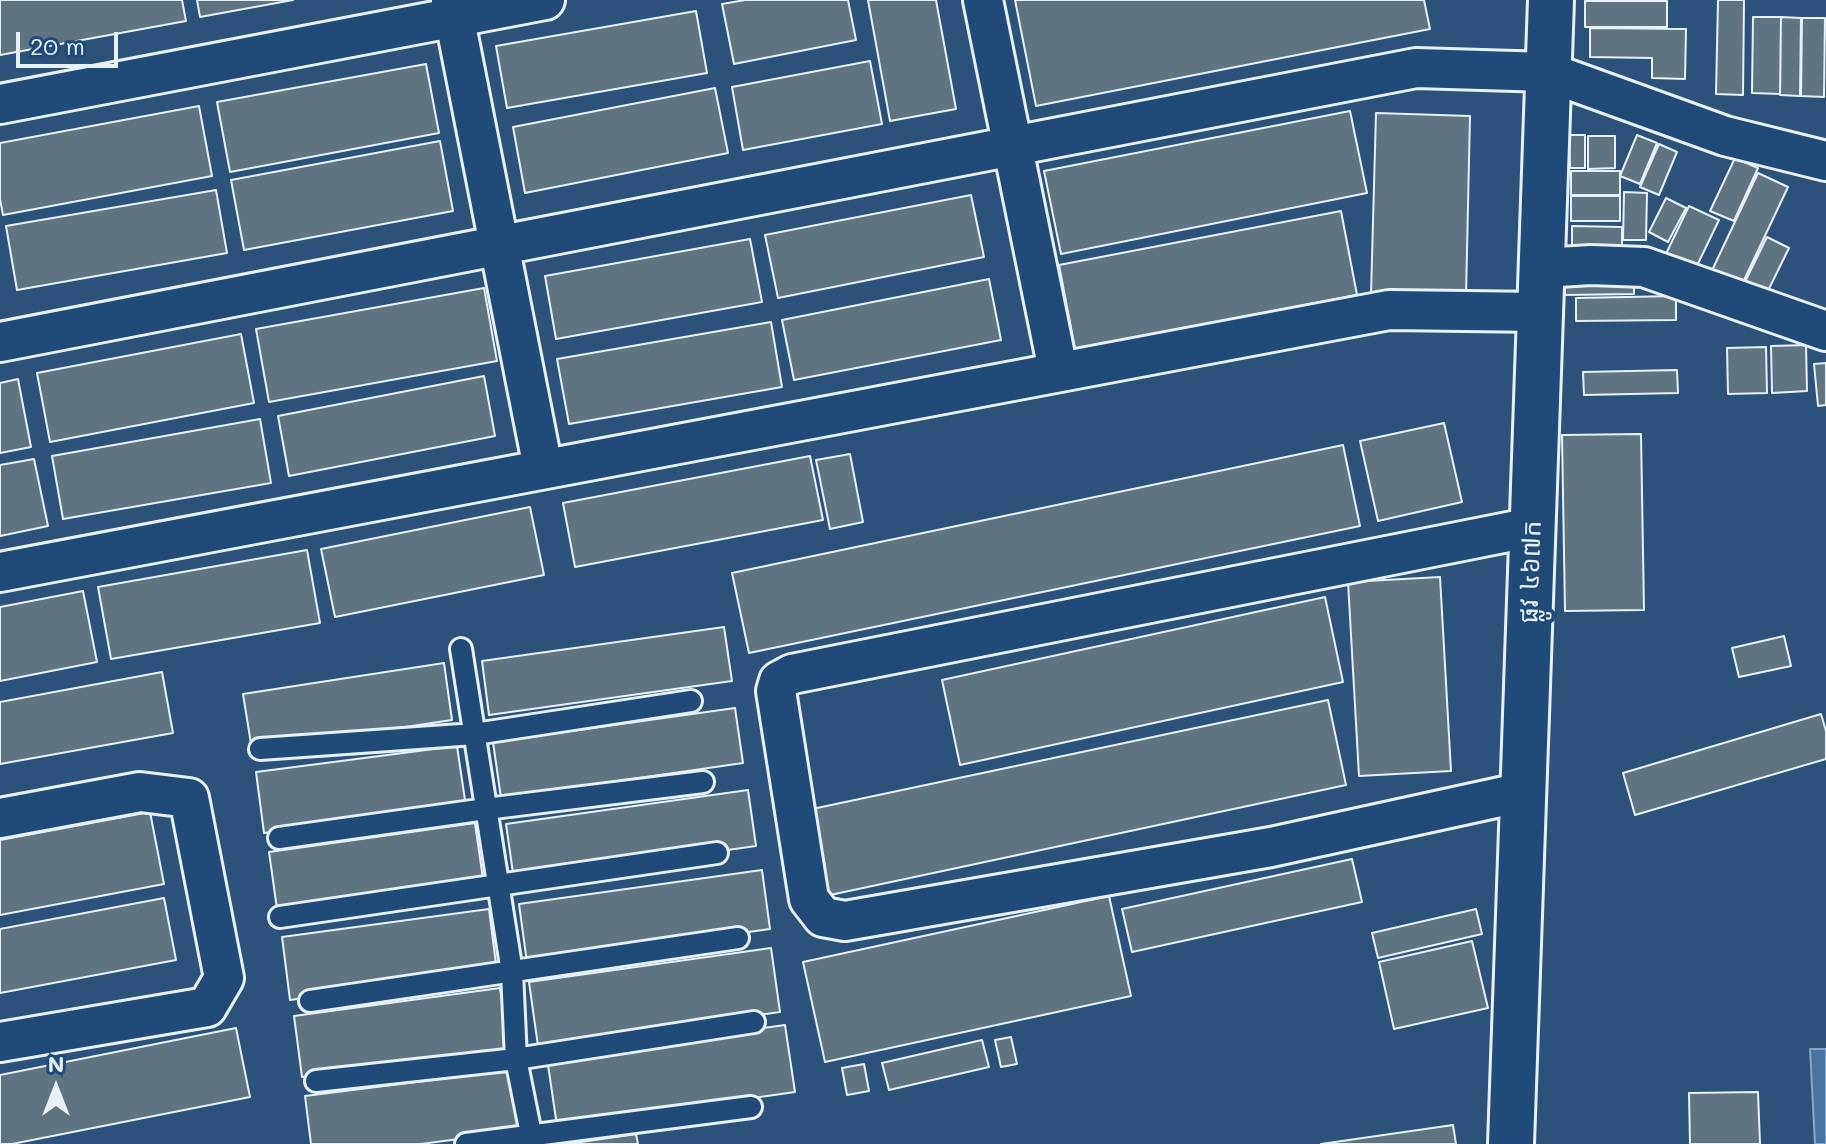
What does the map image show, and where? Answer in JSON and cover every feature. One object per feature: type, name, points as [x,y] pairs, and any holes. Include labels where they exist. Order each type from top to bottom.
[{"type":"street","points":[[0,104],[453,9],[545,0]]},
{"type":"street","points":[[983,0],[1058,370]]},
{"type":"street","name":"ផ្លូវ ៤៦៧ក","points":[[1511,1144],[1551,0]]},
{"type":"street","points":[[453,9],[543,468]]},
{"type":"street","points":[[0,342],[1416,68],[1548,72],[1725,136],[1826,161]]},
{"type":"street","points":[[1542,268],[1591,265],[1644,267],[1826,331]]},
{"type":"street","points":[[0,572],[1389,310],[1541,312]]},
{"type":"street","points":[[1523,792],[1271,847],[845,921],[823,917],[809,899],[776,691],[779,681],[792,674],[1533,527]]},
{"type":"street","points":[[0,818],[140,792],[189,798],[224,978],[207,1007],[0,1042]]},
{"type":"lane","points":[[461,649],[512,972],[516,1059],[532,1139]]},
{"type":"lane","points":[[260,749],[475,734],[691,701]]},
{"type":"lane","points":[[279,838],[703,782]]},
{"type":"lane","points":[[280,917],[717,853]]},
{"type":"lane","points":[[310,1001],[738,938]]},
{"type":"lane","points":[[316,1081],[516,1059],[754,1022]]},
{"type":"lane","points":[[466,1144],[532,1139],[751,1107]]},
{"type":"water","points":[[1810,1049],[1826,1049],[1826,1144],[1815,1144]]},
{"type":"building","points":[[0,0],[182,0],[186,21],[0,55]]},
{"type":"building","points":[[197,0],[293,0],[200,17]]},
{"type":"building","points":[[745,0],[848,0],[856,40],[734,64],[722,4]]},
{"type":"building","points":[[868,0],[936,0],[956,109],[890,121]]},
{"type":"building","points":[[1015,0],[1424,0],[1430,29],[1036,106]]},
{"type":"building","points":[[1718,0],[1744,0],[1743,95],[1716,94]]},
{"type":"building","points":[[1585,1],[1667,1],[1667,27],[1585,27]]},
{"type":"building","points":[[696,11],[707,73],[507,108],[496,46]]},
{"type":"building","points":[[1753,17],[1781,17],[1780,94],[1752,93]]},
{"type":"building","points":[[1781,17],[1801,18],[1800,96],[1780,95]]},
{"type":"building","points":[[1802,18],[1825,18],[1824,97],[1801,96]]},
{"type":"building","points":[[1590,28],[1686,29],[1685,79],[1652,78],[1652,58],[1590,57]]},
{"type":"building","points":[[870,61],[882,124],[743,150],[732,87]]},
{"type":"building","points":[[426,64],[439,133],[230,172],[217,102]]},
{"type":"building","points":[[715,88],[728,153],[525,193],[513,127]]},
{"type":"building","points":[[199,106],[212,176],[3,215],[0,143]]},
{"type":"building","points":[[1350,111],[1367,193],[1061,254],[1044,171]]},
{"type":"building","points":[[1376,113],[1470,116],[1466,296],[1371,294]]},
{"type":"building","points":[[1569,135],[1585,135],[1585,168],[1570,168]]},
{"type":"building","points":[[1637,135],[1657,143],[1640,184],[1620,176]]},
{"type":"building","points":[[1588,136],[1615,136],[1615,168],[1588,169]]},
{"type":"building","points":[[440,141],[453,211],[244,250],[231,180]]},
{"type":"building","points":[[1659,144],[1677,152],[1659,195],[1640,187]]},
{"type":"building","points":[[1735,158],[1758,168],[1734,221],[1710,211]]},
{"type":"building","points":[[1571,171],[1620,171],[1620,195],[1571,195]]},
{"type":"building","points":[[1758,173],[1788,187],[1737,295],[1707,281]]},
{"type":"building","points":[[216,190],[227,253],[17,290],[6,226]]},
{"type":"building","points":[[1624,192],[1647,193],[1646,240],[1623,240]]},
{"type":"building","points":[[971,195],[984,257],[778,298],[765,235]]},
{"type":"building","points":[[1571,196],[1620,196],[1620,221],[1571,221]]},
{"type":"building","points":[[1666,198],[1686,208],[1668,242],[1649,232]]},
{"type":"building","points":[[1689,206],[1719,220],[1692,276],[1662,262]]},
{"type":"building","points":[[1341,211],[1357,295],[1075,349],[1059,265]]},
{"type":"building","points":[[1572,226],[1622,227],[1622,253],[1572,253]]},
{"type":"building","points":[[1767,237],[1789,248],[1762,303],[1740,292]]},
{"type":"building","points":[[750,239],[762,302],[556,339],[545,276]]},
{"type":"building","points":[[1565,276],[1634,276],[1634,294],[1565,295]]},
{"type":"building","points":[[989,279],[1001,340],[794,380],[782,320]]},
{"type":"building","points":[[484,288],[497,361],[269,402],[256,329]]},
{"type":"building","points":[[1676,296],[1676,320],[1576,321],[1576,298]]},
{"type":"building","points":[[771,322],[782,387],[569,424],[557,359]]},
{"type":"building","points":[[241,334],[254,403],[50,442],[37,373]]},
{"type":"building","points":[[1806,345],[1807,391],[1772,393],[1771,346]]},
{"type":"building","points":[[1766,347],[1767,393],[1728,394],[1727,348]]},
{"type":"building","points":[[1826,363],[1826,405],[1818,406],[1814,364]]},
{"type":"building","points":[[1677,370],[1678,393],[1584,395],[1583,372]]},
{"type":"building","points":[[484,376],[495,436],[289,476],[278,416]]},
{"type":"building","points":[[18,379],[31,447],[0,453],[0,383]]},
{"type":"building","points":[[260,419],[271,483],[63,519],[52,456]]},
{"type":"building","points":[[1444,423],[1462,502],[1378,521],[1360,441]]},
{"type":"building","points":[[1641,434],[1644,610],[1565,611],[1562,435]]},
{"type":"building","points":[[1343,445],[1360,526],[749,653],[732,573]]},
{"type":"building","points":[[850,454],[863,522],[830,529],[816,460]]},
{"type":"building","points":[[810,456],[823,520],[575,567],[563,503]]},
{"type":"building","points":[[34,459],[48,526],[0,536],[0,465]]},
{"type":"building","points":[[530,507],[544,575],[335,617],[321,549]]},
{"type":"building","points":[[307,550],[320,623],[111,659],[98,587]]},
{"type":"building","points":[[1440,577],[1451,771],[1359,776],[1348,582]]},
{"type":"building","points":[[83,591],[97,662],[0,681],[0,607]]},
{"type":"building","points":[[1325,597],[1343,682],[960,765],[942,680]]},
{"type":"building","points":[[724,627],[732,681],[489,715],[482,661]]},
{"type":"building","points":[[1784,636],[1791,666],[1739,677],[1732,648]]},
{"type":"building","points":[[444,663],[452,720],[252,750],[243,694]]},
{"type":"building","points":[[162,672],[173,733],[0,764],[0,702]]},
{"type":"building","points":[[1328,700],[1346,785],[816,898],[798,812]]},
{"type":"building","points":[[735,708],[743,763],[501,798],[493,742]]},
{"type":"building","points":[[1821,714],[1826,731],[1826,759],[1635,815],[1623,773]]},
{"type":"building","points":[[457,746],[466,807],[264,833],[256,772]]},
{"type":"building","points":[[748,790],[756,846],[514,880],[506,824]]},
{"type":"building","points":[[150,812],[164,884],[0,915],[0,840]]},
{"type":"building","points":[[475,823],[484,886],[278,916],[269,852]]},
{"type":"building","points":[[1352,859],[1362,902],[1132,952],[1122,909]]},
{"type":"building","points":[[762,870],[770,929],[527,963],[519,904]]},
{"type":"building","points":[[1109,896],[1131,996],[825,1062],[803,962]]},
{"type":"building","points":[[164,898],[176,960],[0,993],[0,929]]},
{"type":"building","points":[[489,909],[497,972],[290,1000],[282,937]]},
{"type":"building","points":[[1476,909],[1482,934],[1378,958],[1372,933]]},
{"type":"building","points":[[1472,941],[1488,1008],[1394,1029],[1379,962]]},
{"type":"building","points":[[771,948],[780,1012],[538,1046],[529,982]]},
{"type":"building","points":[[500,988],[509,1049],[302,1077],[294,1016]]},
{"type":"building","points":[[785,1025],[795,1092],[557,1126],[547,1058]]},
{"type":"building","points":[[236,1028],[250,1097],[0,1144],[0,1075]]},
{"type":"building","points":[[1011,1037],[1017,1064],[1001,1067],[995,1040]]},
{"type":"building","points":[[982,1040],[989,1067],[889,1090],[882,1063]]},
{"type":"building","points":[[864,1064],[869,1091],[847,1095],[842,1068]]},
{"type":"building","points":[[511,1070],[520,1131],[421,1144],[311,1144],[305,1096]]},
{"type":"building","points":[[1758,1092],[1760,1144],[1690,1144],[1689,1093]]},
{"type":"building","points":[[1453,1125],[1456,1144],[1321,1144]]},
{"type":"building","points":[[636,1134],[638,1144],[567,1144]]}]
